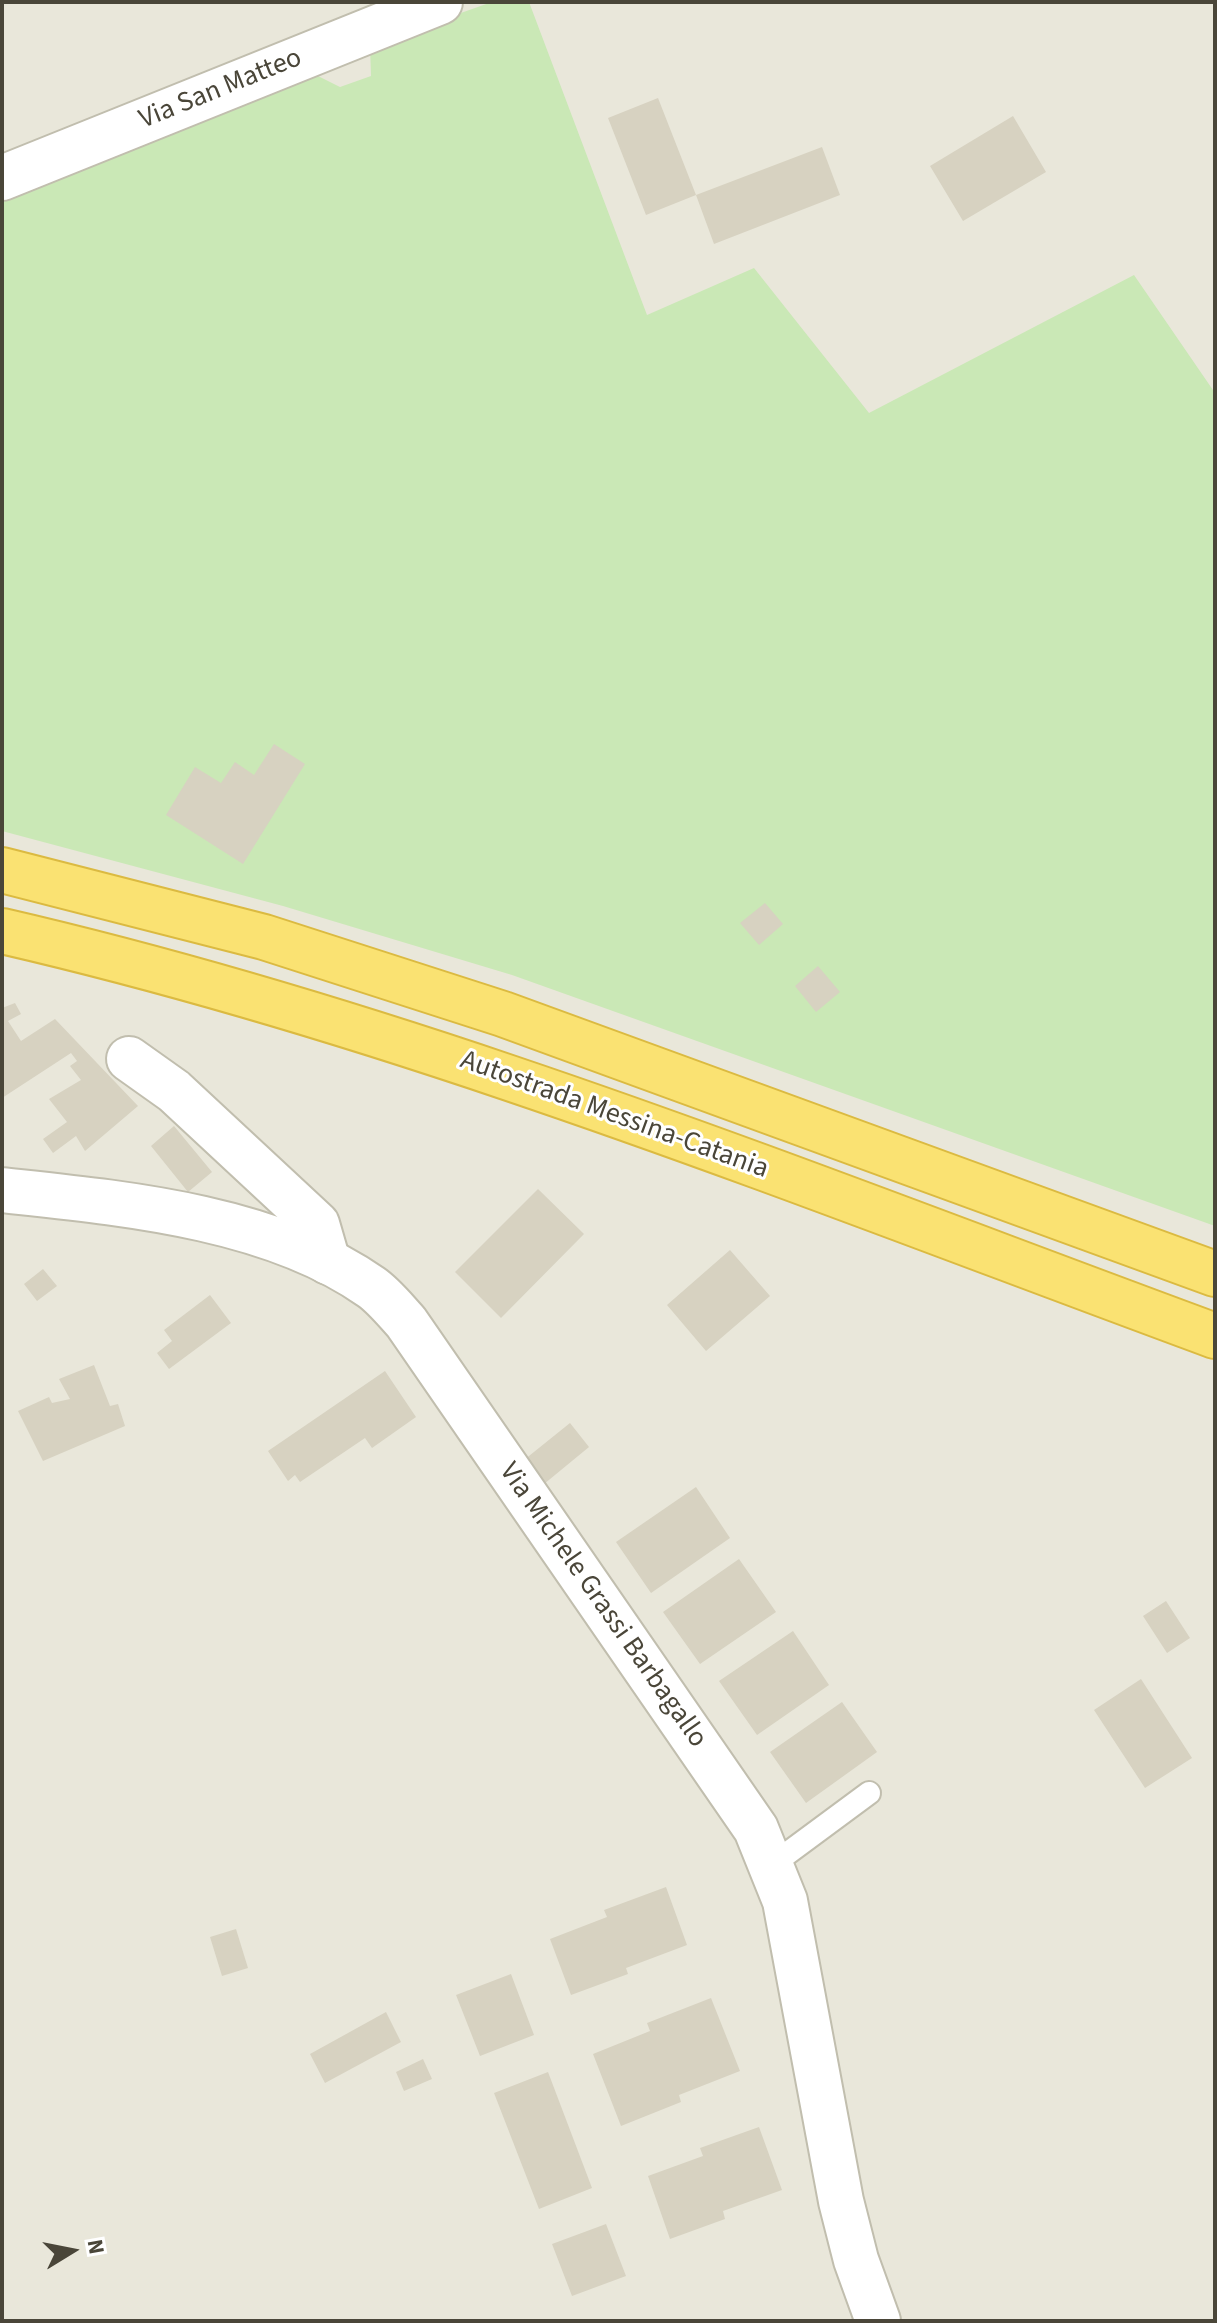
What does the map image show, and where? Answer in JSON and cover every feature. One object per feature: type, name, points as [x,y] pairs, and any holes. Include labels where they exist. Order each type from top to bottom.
[{"type":"highway","name":"Autostrada Messina-Catania","points":[[2,870],[264,937],[503,1014],[1215,1274]]},
{"type":"highway","name":"Autostrada Messina-Catania","points":[[2,931],[255,998],[480,1067],[1215,1336]]},
{"type":"street","name":"Via San Matteo","points":[[2,178],[440,2]]},
{"type":"street","points":[[129,1059],[174,1091],[317,1224],[328,1262]]},
{"type":"street","name":"Via Michele Grassi Barbagallo","points":[[2,1190],[126,1203],[246,1231],[328,1262],[373,1288],[406,1322],[756,1829],[773,1864],[785,1901],[841,2201],[856,2260],[878,2321]]},
{"type":"lane","points":[[773,1864],[869,1793]]},
{"type":"shaded area","points":[[2,2],[1215,2],[1215,2321],[2,2321]]},
{"type":"green space","points":[[492,2],[529,2],[647,315],[754,268],[869,413],[1134,275],[1215,393],[1215,1226],[512,975],[283,906],[2,831],[2,202],[316,75],[340,87],[371,76],[370,45]]},
{"type":"building","points":[[658,98],[696,195],[646,215],[608,118]]},
{"type":"building","points":[[1013,116],[1046,172],[963,221],[930,166]]},
{"type":"building","points":[[822,147],[840,195],[714,244],[696,195]]},
{"type":"building","points":[[274,744],[305,764],[243,864],[166,815],[195,767],[221,783],[235,762],[254,775]]},
{"type":"building","points":[[765,903],[783,924],[759,945],[740,923]]},
{"type":"building","points":[[818,966],[840,992],[816,1012],[795,986]]},
{"type":"building","points":[[15,1003],[21,1014],[8,1021],[21,1041],[55,1019],[138,1106],[85,1151],[76,1136],[53,1153],[43,1139],[67,1122],[49,1099],[81,1080],[70,1066],[77,1061],[71,1053],[2,1098],[2,1008]]},
{"type":"building","points":[[174,1126],[212,1172],[188,1192],[151,1146]]},
{"type":"building","points":[[538,1189],[584,1234],[501,1318],[455,1272]]},
{"type":"building","points":[[730,1250],[770,1296],[706,1351],[667,1305]]},
{"type":"building","points":[[43,1269],[57,1286],[37,1301],[24,1284]]},
{"type":"building","points":[[210,1295],[231,1323],[169,1369],[157,1353],[172,1341],[164,1330]]},
{"type":"building","points":[[94,1365],[110,1406],[118,1404],[125,1426],[43,1461],[18,1411],[49,1397],[52,1403],[70,1399],[59,1379]]},
{"type":"building","points":[[385,1371],[416,1417],[372,1448],[365,1438],[300,1482],[295,1475],[288,1481],[268,1451]]},
{"type":"building","points":[[570,1423],[589,1447],[544,1484],[524,1460]]},
{"type":"building","points":[[696,1487],[730,1538],[651,1593],[616,1542]]},
{"type":"building","points":[[739,1559],[776,1612],[700,1664],[663,1612]]},
{"type":"building","points":[[1166,1601],[1190,1638],[1167,1653],[1143,1616]]},
{"type":"building","points":[[793,1631],[829,1685],[757,1735],[719,1681]]},
{"type":"building","points":[[1141,1679],[1192,1758],[1145,1788],[1094,1710]]},
{"type":"building","points":[[842,1702],[877,1752],[806,1803],[770,1752]]},
{"type":"building","points":[[666,1887],[687,1945],[626,1968],[628,1974],[571,1995],[550,1939],[607,1917],[604,1910]]},
{"type":"building","points":[[236,1929],[248,1968],[222,1976],[210,1937]]},
{"type":"building","points":[[511,1974],[534,2035],[480,2056],[456,1995]]},
{"type":"building","points":[[711,1998],[740,2071],[679,2095],[681,2102],[621,2126],[593,2054],[650,2031],[647,2023]]},
{"type":"building","points":[[386,2012],[401,2042],[325,2083],[310,2054]]},
{"type":"building","points":[[423,2059],[432,2079],[404,2091],[396,2072]]},
{"type":"building","points":[[548,2072],[592,2188],[539,2209],[494,2093]]},
{"type":"building","points":[[759,2127],[782,2190],[723,2211],[725,2219],[670,2239],[648,2176],[703,2156],[700,2148]]},
{"type":"building","points":[[606,2224],[626,2276],[572,2296],[552,2244]]}]
